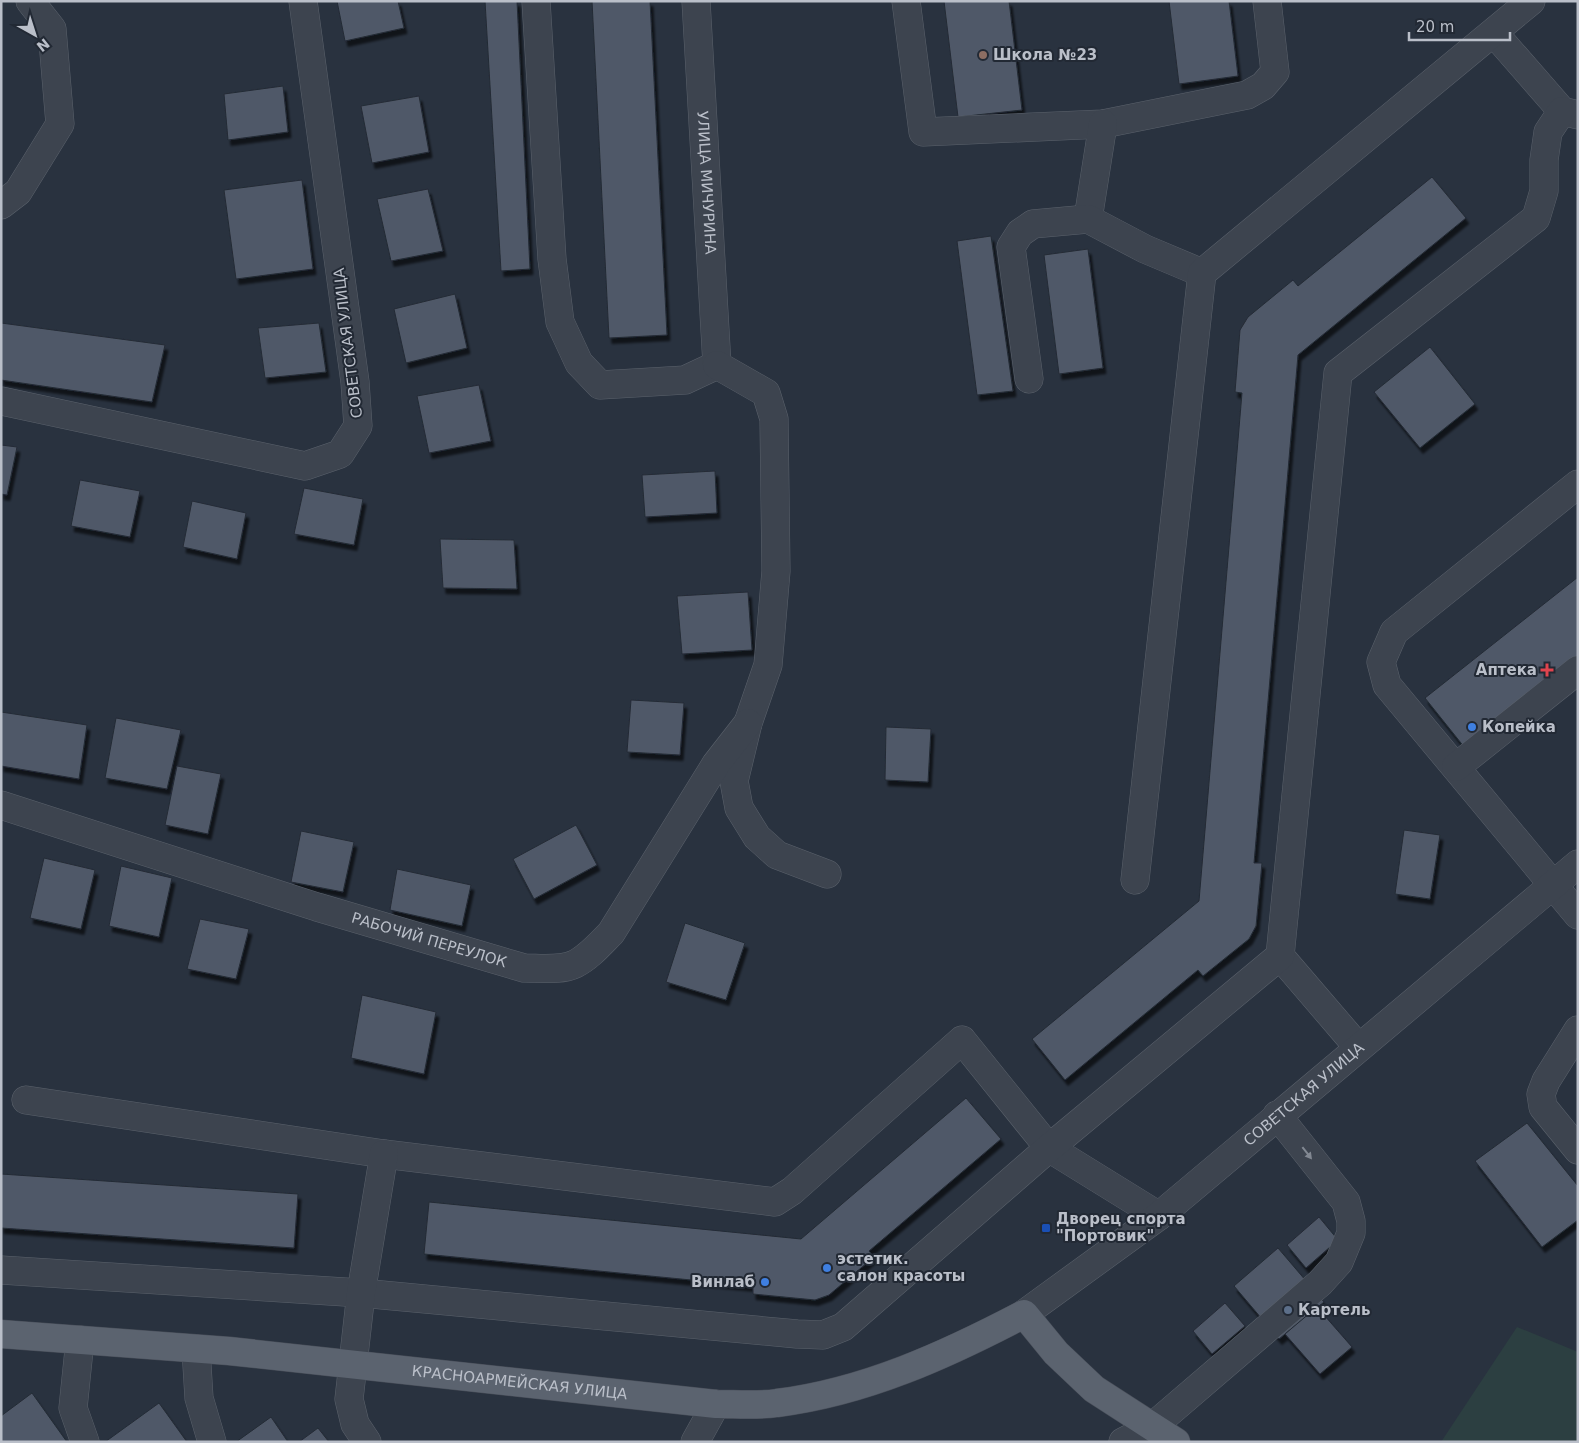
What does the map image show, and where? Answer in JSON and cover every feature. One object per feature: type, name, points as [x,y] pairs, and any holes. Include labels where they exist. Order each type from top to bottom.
[{"type":"main road","points":[[1024,1314],[1056,1353],[1094,1389],[1176,1442]]},
{"type":"main road","name":"КРАСНОАРМЕЙСКАЯ УЛИЦА","points":[[1,1334],[196,1349],[353,1364],[716,1404],[776,1403],[835,1392],[899,1372],[965,1345],[1024,1314]]},
{"type":"street","points":[[1,205],[18,192],[60,124],[52,29],[30,1]]},
{"type":"street","name":"СОВЕТСКАЯ УЛИЦА","points":[[1,401],[305,466],[340,454],[358,426],[356,391],[303,1]]},
{"type":"street","points":[[536,1],[552,259],[560,322],[579,363],[600,385],[685,380],[717,365],[766,393],[774,420],[776,571],[769,656],[768,665],[748,723],[734,781],[739,808],[757,837],[777,855],[827,874]]},
{"type":"street","name":"УЛИЦА МИЧУРИНА","points":[[696,1],[717,365]]},
{"type":"street","points":[[906,1],[923,132],[1103,124],[1247,95],[1263,86],[1275,72],[1267,1]]},
{"type":"street","points":[[1135,880],[1202,273],[1531,1]]},
{"type":"street","points":[[1,1270],[361,1292],[797,1334],[823,1335],[843,1327],[1049,1148],[1280,956],[1338,373],[1536,218],[1544,192],[1544,160],[1548,132],[1570,113],[1494,33]]},
{"type":"street","points":[[1088,219],[1103,124]]},
{"type":"street","points":[[1028,379],[1011,247],[1020,234],[1033,224],[1088,219],[1145,249],[1202,273]]},
{"type":"street","points":[[1578,484],[1394,632],[1381,662],[1387,685],[1578,915]]},
{"type":"street","points":[[1456,767],[1578,670]]},
{"type":"street","name":"РАБОЧИЙ ПЕРЕУЛОК","points":[[1,805],[317,907],[524,968],[551,968],[574,965],[594,951],[611,933],[716,764],[748,723]]},
{"type":"street","name":"СОВЕТСКАЯ УЛИЦА","points":[[1024,1314],[1159,1216],[1578,864]]},
{"type":"street","points":[[1280,956],[1358,1047]]},
{"type":"street","points":[[1578,1030],[1546,1080],[1541,1094],[1543,1107],[1578,1150]]},
{"type":"street","points":[[26,1100],[384,1154],[775,1202],[792,1191],[962,1040],[1049,1148],[1159,1216]]},
{"type":"street","points":[[1123,1442],[1152,1428],[1320,1283],[1339,1262],[1351,1233],[1351,1221],[1346,1202],[1277,1115]]},
{"type":"street","points":[[367,1442],[355,1424],[349,1399],[361,1292],[384,1154]]},
{"type":"street","points":[[80,1340],[73,1408],[85,1442]]},
{"type":"street","points":[[196,1349],[199,1398],[212,1442]]},
{"type":"street","points":[[696,1442],[716,1404]]},
{"type":"shaded area","points":[[1517,1327],[1578,1352],[1578,1442],[1441,1442]]},
{"type":"building","points":[[337,1],[398,1],[404,28],[345,41]]},
{"type":"building","points":[[485,1],[517,1],[530,269],[501,271]]},
{"type":"building","points":[[592,1],[650,1],[667,335],[609,338]]},
{"type":"building","name":"Школа №23","points":[[944,1],[1009,1],[1022,110],[958,117]]},
{"type":"building","points":[[1169,1],[1229,1],[1238,76],[1179,84]]},
{"type":"building","points":[[283,86],[288,132],[228,140],[224,94]]},
{"type":"building","points":[[419,96],[429,152],[372,163],[361,106]]},
{"type":"building","points":[[1432,177],[1466,218],[1298,355],[1254,863],[1262,863],[1256,926],[1249,939],[1203,976],[1198,970],[1065,1080],[1032,1039],[1199,901],[1242,393],[1235,392],[1240,330],[1248,317],[1293,280],[1298,286]]},
{"type":"building","points":[[302,180],[313,269],[236,279],[224,190]]},
{"type":"building","points":[[428,189],[443,251],[391,261],[377,199]]},
{"type":"building","points":[[991,236],[1013,391],[977,395],[957,241]]},
{"type":"building","points":[[1088,249],[1103,368],[1059,374],[1044,255]]},
{"type":"building","points":[[455,294],[467,348],[406,363],[394,309]]},
{"type":"building","points":[[1,323],[165,345],[152,402],[1,380]]},
{"type":"building","points":[[319,323],[326,372],[265,378],[258,328]]},
{"type":"building","points":[[1430,347],[1475,404],[1420,448],[1374,392]]},
{"type":"building","points":[[479,385],[491,441],[429,453],[417,396]]},
{"type":"building","points":[[1,445],[17,447],[7,495],[1,494]]},
{"type":"building","points":[[715,471],[717,513],[645,517],[642,475]]},
{"type":"building","points":[[80,480],[140,491],[130,537],[71,526]]},
{"type":"building","points":[[304,488],[363,499],[354,545],[294,534]]},
{"type":"building","points":[[192,501],[246,513],[237,559],[183,547]]},
{"type":"building","points":[[440,539],[514,540],[517,589],[443,588]]},
{"type":"building","points":[[1578,577],[1578,658],[1465,748],[1425,698]]},
{"type":"building","points":[[748,592],[752,650],[682,654],[677,596]]},
{"type":"building","points":[[631,700],[684,703],[680,755],[627,752]]},
{"type":"building","points":[[1,712],[87,725],[79,779],[1,766]]},
{"type":"building","points":[[116,718],[181,730],[167,789],[105,778]]},
{"type":"building","points":[[886,727],[931,729],[928,782],[885,780]]},
{"type":"building","points":[[177,766],[221,774],[208,834],[165,825]]},
{"type":"building","points":[[576,825],[597,865],[534,899],[513,859]]},
{"type":"building","points":[[1404,830],[1440,835],[1430,899],[1395,894]]},
{"type":"building","points":[[301,831],[354,842],[343,892],[291,882]]},
{"type":"building","points":[[44,858],[95,870],[81,929],[30,918]]},
{"type":"building","points":[[121,866],[172,878],[159,937],[109,926]]},
{"type":"building","points":[[397,869],[471,885],[462,926],[390,910]]},
{"type":"building","points":[[200,919],[249,929],[236,979],[187,969]]},
{"type":"building","points":[[685,923],[745,943],[726,1000],[666,982]]},
{"type":"building","points":[[362,995],[436,1012],[424,1074],[351,1058]]},
{"type":"building","points":[[966,1098],[1001,1139],[869,1251],[874,1257],[829,1295],[815,1300],[753,1294],[753,1286],[424,1254],[429,1202],[801,1239]]},
{"type":"building","points":[[1527,1123],[1578,1186],[1578,1220],[1542,1247],[1475,1161]]},
{"type":"building","points":[[1,1174],[298,1194],[294,1248],[1,1228]]},
{"type":"building","points":[[1319,1217],[1338,1240],[1306,1268],[1287,1245]]},
{"type":"building","points":[[1278,1248],[1324,1302],[1279,1339],[1234,1286]]},
{"type":"building","points":[[1225,1303],[1245,1326],[1212,1354],[1193,1331]]},
{"type":"building","points":[[1317,1307],[1352,1347],[1320,1374],[1285,1334]]},
{"type":"building","points":[[32,1393],[67,1442],[1,1442],[1,1416]]},
{"type":"building","points":[[159,1403],[187,1442],[105,1442]]},
{"type":"building","points":[[271,1417],[288,1442],[236,1442]]},
{"type":"building","points":[[318,1428],[329,1442],[299,1442]]},
{"type":"place","name":"Школа №23","points":[[983,55]]},
{"type":"place","name":"Аптека","points":[[1547,670]]},
{"type":"place","name":"Копейка","points":[[1472,727]]},
{"type":"place","name":"Дворец спорта \"Портовик\"","points":[[1046,1228]]},
{"type":"place","name":"эстетик. салон красоты","points":[[827,1268]]},
{"type":"place","name":"Винлаб","points":[[765,1282]]},
{"type":"place","name":"Картель","points":[[1288,1310]]}]
